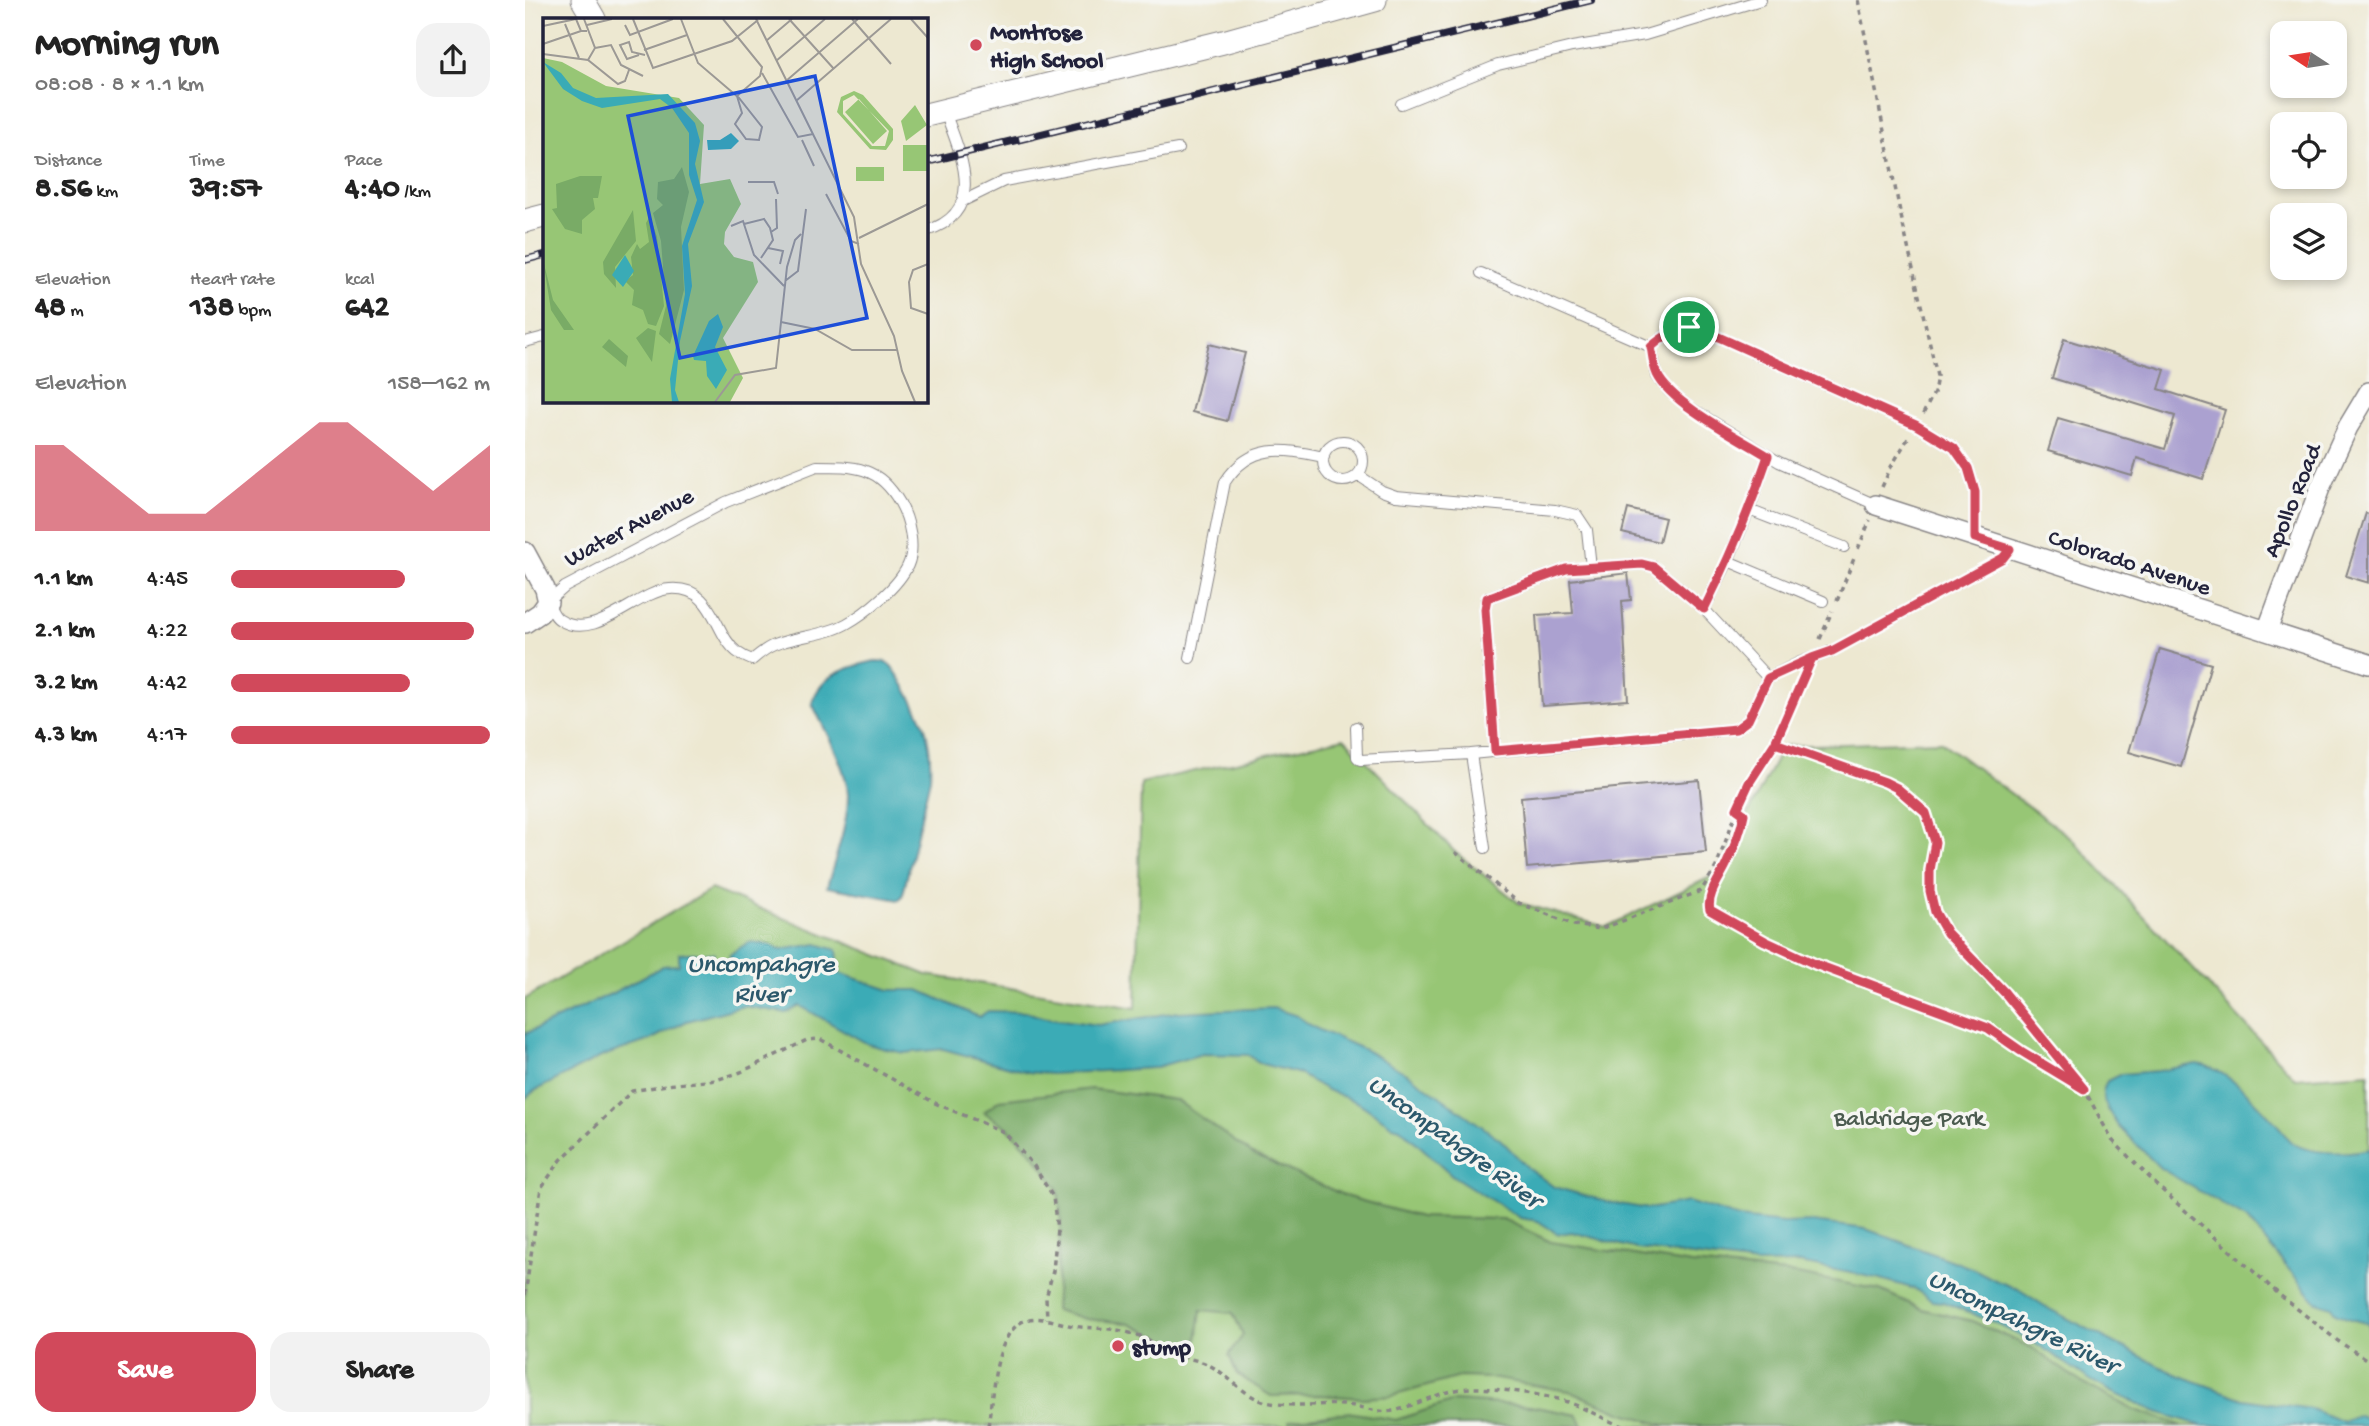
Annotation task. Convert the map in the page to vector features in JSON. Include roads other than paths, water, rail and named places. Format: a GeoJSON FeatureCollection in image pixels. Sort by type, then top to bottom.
{"type":"FeatureCollection","features":[{"type":"Feature","properties":{"kind":"street"},"geometry":{"type":"LineString","coordinates":[[583,0],[593,18]]}},
{"type":"Feature","properties":{"kind":"street"},"geometry":{"type":"LineString","coordinates":[[935,113],[1223,42],[1375,0]]}},
{"type":"Feature","properties":{"kind":"street"},"geometry":{"type":"LineString","coordinates":[[525,221],[543,216]]}},
{"type":"Feature","properties":{"kind":"street","name":"Apollo Road"},"geometry":{"type":"LineString","coordinates":[[2267,631],[2320,488],[2348,427],[2369,392]]}},
{"type":"Feature","properties":{"kind":"street","name":"Colorado Avenue"},"geometry":{"type":"LineString","coordinates":[[1876,505],[2369,664]]}},
{"type":"Feature","properties":{"kind":"street"},"geometry":{"type":"LineString","coordinates":[[525,552],[545,589],[548,602]]}},
{"type":"Feature","properties":{"kind":"street","name":"Water Avenue"},"geometry":{"type":"LineString","coordinates":[[525,622],[540,613],[548,602]]}},
{"type":"Feature","properties":{"kind":"lane"},"geometry":{"type":"LineString","coordinates":[[1401,104],[1498,65],[1572,47],[1645,35],[1761,0]]}},
{"type":"Feature","properties":{"kind":"lane"},"geometry":{"type":"LineString","coordinates":[[935,113],[965,171],[963,201]]}},
{"type":"Feature","properties":{"kind":"lane"},"geometry":{"type":"LineString","coordinates":[[927,231],[945,225],[963,201],[1004,181],[1178,149]]}},
{"type":"Feature","properties":{"kind":"lane"},"geometry":{"type":"LineString","coordinates":[[1481,273],[1651,347]]}},
{"type":"Feature","properties":{"kind":"lane"},"geometry":{"type":"LineString","coordinates":[[1651,347],[1673,331],[1689,327],[1705,331],[1916,425],[1954,448],[1968,468],[1975,492],[1975,538]]}},
{"type":"Feature","properties":{"kind":"lane"},"geometry":{"type":"LineString","coordinates":[[525,342],[543,337]]}},
{"type":"Feature","properties":{"kind":"lane"},"geometry":{"type":"LineString","coordinates":[[1651,347],[1657,376],[1669,391],[1689,407],[1768,456],[1876,505]]}},
{"type":"Feature","properties":{"kind":"lane"},"geometry":{"type":"LineString","coordinates":[[1336,442],[1350,442],[1361,450],[1363,464],[1358,475],[1346,481],[1334,479],[1325,470],[1324,457],[1326,450],[1336,442]]}},
{"type":"Feature","properties":{"kind":"lane"},"geometry":{"type":"LineString","coordinates":[[1190,658],[1225,482],[1234,468],[1261,453],[1282,449],[1324,457]]}},
{"type":"Feature","properties":{"kind":"lane"},"geometry":{"type":"LineString","coordinates":[[1704,609],[1728,561],[1768,456]]}},
{"type":"Feature","properties":{"kind":"lane","name":"Water Avenue"},"geometry":{"type":"LineString","coordinates":[[817,466],[865,468],[881,480],[897,498],[905,513],[911,554],[908,566],[874,605],[846,624],[772,645],[752,660],[736,651],[697,595],[682,589],[667,589],[600,622],[589,624],[571,624],[558,619],[548,602],[565,587],[726,502],[817,466]]}},
{"type":"Feature","properties":{"kind":"lane"},"geometry":{"type":"LineString","coordinates":[[1358,475],[1382,491],[1396,496],[1555,510],[1577,515],[1587,530],[1591,568]]}},
{"type":"Feature","properties":{"kind":"lane"},"geometry":{"type":"LineString","coordinates":[[1749,510],[1844,547]]}},
{"type":"Feature","properties":{"kind":"lane"},"geometry":{"type":"LineString","coordinates":[[1356,727],[1357,757],[1360,760],[1471,754],[1736,729],[1748,720],[1768,678],[1832,651],[2003,558],[2010,549]]}},
{"type":"Feature","properties":{"kind":"lane"},"geometry":{"type":"LineString","coordinates":[[1728,561],[1823,601]]}},
{"type":"Feature","properties":{"kind":"lane"},"geometry":{"type":"LineString","coordinates":[[1495,751],[1485,609],[1487,598],[1566,569],[1642,564],[1654,567],[1704,609],[1768,678]]}},
{"type":"Feature","properties":{"kind":"lane"},"geometry":{"type":"LineString","coordinates":[[1471,754],[1485,848]]}},
{"type":"Feature","properties":{"kind":"water"},"geometry":{"type":"Polygon","coordinates":[[[875,661],[890,665],[904,685],[923,722],[930,753],[930,778],[903,894],[899,900],[827,887],[843,830],[848,795],[844,772],[812,703],[822,685],[837,673],[875,661]]]}},
{"type":"Feature","properties":{"kind":"water","name":"Uncompahgre River"},"geometry":{"type":"Polygon","coordinates":[[[749,942],[771,945],[780,950],[817,944],[837,950],[839,973],[890,990],[919,990],[979,1017],[988,1011],[1027,1012],[1041,1017],[1098,1025],[1178,1012],[1273,1008],[1297,1016],[1315,1028],[1367,1051],[1411,1076],[1501,1140],[1528,1168],[1554,1187],[1608,1202],[1648,1209],[1688,1202],[1740,1218],[1783,1223],[1813,1222],[1866,1229],[1974,1269],[2018,1289],[2051,1310],[2173,1373],[2243,1399],[2311,1409],[2343,1422],[2359,1415],[2369,1420],[2369,1426],[2203,1426],[2157,1412],[2114,1393],[2040,1346],[1993,1322],[1943,1302],[1932,1301],[1915,1289],[1881,1279],[1800,1263],[1757,1264],[1637,1249],[1572,1232],[1558,1234],[1538,1221],[1520,1218],[1453,1176],[1400,1128],[1359,1103],[1327,1090],[1297,1073],[1262,1064],[1248,1055],[1202,1054],[1153,1068],[1051,1074],[1028,1072],[943,1049],[904,1053],[868,1044],[800,1006],[786,1013],[744,1006],[687,1021],[650,1040],[603,1056],[534,1091],[525,1099],[525,1034],[663,966],[679,965],[679,953],[714,953],[712,960],[732,959],[729,955],[749,942]]]}},
{"type":"Feature","properties":{"kind":"water"},"geometry":{"type":"Polygon","coordinates":[[[2197,1064],[2220,1072],[2242,1089],[2297,1146],[2328,1152],[2369,1149],[2369,1324],[2347,1318],[2335,1313],[2332,1307],[2316,1302],[2247,1219],[2160,1168],[2118,1126],[2108,1110],[2103,1098],[2107,1081],[2121,1074],[2197,1064]]]}},
{"type":"Feature","properties":{"kind":"railway"},"geometry":{"type":"LineString","coordinates":[[927,162],[1591,0]]}},
{"type":"Feature","properties":{"kind":"railway"},"geometry":{"type":"LineString","coordinates":[[525,260],[543,255]]}},
{"type":"Feature","properties":{"kind":"place","name":"Montrose High School"},"geometry":{"type":"Point","coordinates":[976,45]}},
{"type":"Feature","properties":{"kind":"place","name":"stump"},"geometry":{"type":"Point","coordinates":[1118,1346]}},
{"type":"Feature","properties":{"kind":"park label","name":"Baldridge Park"},"geometry":{"type":"Point","coordinates":[1909,1117]}}]}
